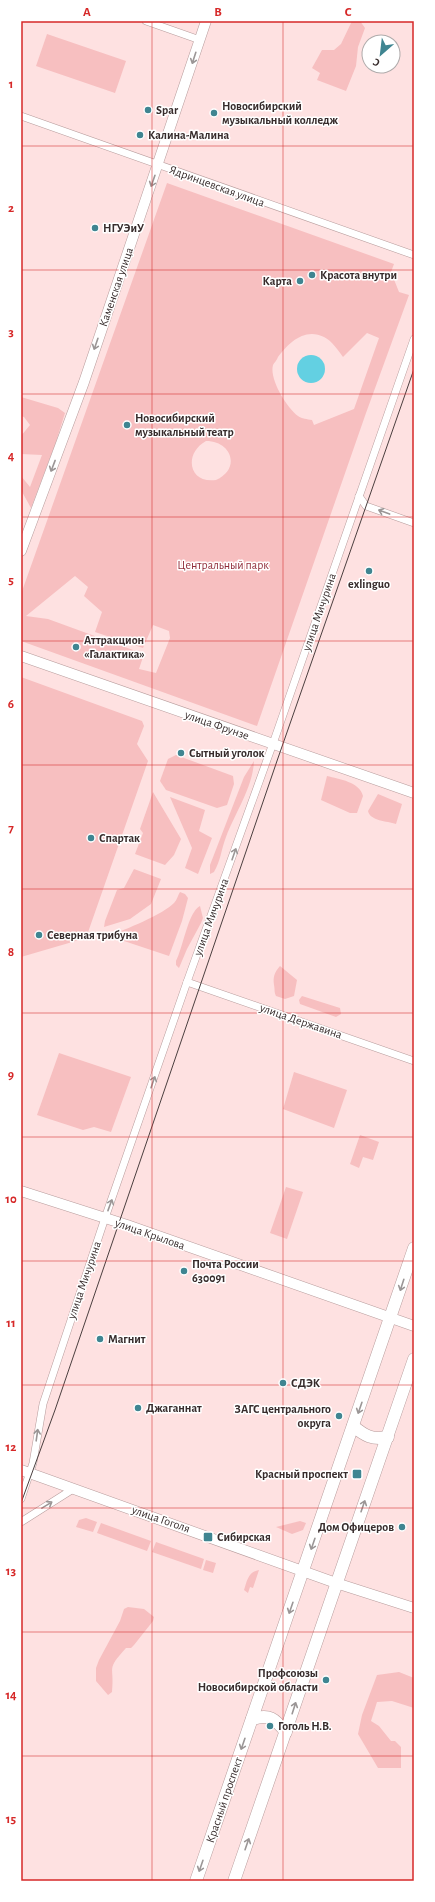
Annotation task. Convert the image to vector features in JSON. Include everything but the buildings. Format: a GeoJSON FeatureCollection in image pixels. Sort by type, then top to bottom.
{"type":"FeatureCollection","features":[{"type":"Feature","properties":{"kind":"main road","name":"Красный проспект"},"geometry":{"type":"LineString","coordinates":[[196,1881],[414,1248]]}},
{"type":"Feature","properties":{"kind":"main road"},"geometry":{"type":"LineString","coordinates":[[234,1881],[414,1359]]}},
{"type":"Feature","properties":{"kind":"main road"},"geometry":{"type":"LineString","coordinates":[[353,1426],[364,1435],[375,1439],[388,1437]]}},
{"type":"Feature","properties":{"kind":"main road"},"geometry":{"type":"LineString","coordinates":[[252,1719],[265,1716],[277,1720],[286,1732]]}},
{"type":"Feature","properties":{"kind":"street"},"geometry":{"type":"LineString","coordinates":[[146,21],[200,40]]}},
{"type":"Feature","properties":{"kind":"street","name":"Каменская улица"},"geometry":{"type":"LineString","coordinates":[[21,551],[84,382],[159,165],[206,21]]}},
{"type":"Feature","properties":{"kind":"street","name":"Ядринцевская улица"},"geometry":{"type":"LineString","coordinates":[[21,116],[414,255]]}},
{"type":"Feature","properties":{"kind":"street","name":"улица Мичурина"},"geometry":{"type":"LineString","coordinates":[[21,1499],[26,1472],[43,1404],[105,1218],[187,982],[273,744],[414,339]]}},
{"type":"Feature","properties":{"kind":"street"},"geometry":{"type":"LineString","coordinates":[[359,496],[366,506],[414,523]]}},
{"type":"Feature","properties":{"kind":"street","name":"улица Фрунзе"},"geometry":{"type":"LineString","coordinates":[[21,656],[414,793]]}},
{"type":"Feature","properties":{"kind":"street","name":"улица Державина"},"geometry":{"type":"LineString","coordinates":[[187,982],[414,1061]]}},
{"type":"Feature","properties":{"kind":"street","name":"улица Крылова"},"geometry":{"type":"LineString","coordinates":[[21,1192],[105,1218],[414,1326]]}},
{"type":"Feature","properties":{"kind":"street","name":"улица Гоголя"},"geometry":{"type":"LineString","coordinates":[[26,1472],[336,1583],[414,1608]]}},
{"type":"Feature","properties":{"kind":"street"},"geometry":{"type":"LineString","coordinates":[[21,1522],[73,1489]]}},
{"type":"Feature","properties":{"kind":"green space"},"geometry":{"type":"Polygon","coordinates":[[[352,21],[360,21],[365,28],[363,34],[361,34],[356,66],[346,91],[317,80],[320,73],[312,68],[322,50],[334,50],[341,44],[352,21]]]}},
{"type":"Feature","properties":{"kind":"green space"},"geometry":{"type":"Polygon","coordinates":[[[47,34],[126,61],[115,93],[36,66],[47,34]]]}},
{"type":"Feature","properties":{"kind":"green space","name":"Центральный парк"},"geometry":{"type":"Polygon","coordinates":[[[167,183],[394,264],[391,272],[399,292],[409,295],[366,413],[257,726],[21,641],[21,594],[167,183]],[[367,333],[343,357],[330,341],[317,334],[304,335],[298,338],[282,352],[273,365],[272,371],[276,385],[284,400],[298,416],[312,420],[314,425],[354,409],[379,338],[367,333]],[[206,441],[194,453],[192,460],[192,467],[195,473],[207,480],[216,480],[224,475],[229,469],[231,463],[227,450],[215,442],[206,441]],[[75,576],[26,616],[48,619],[144,654],[139,669],[156,673],[170,638],[169,631],[153,625],[143,648],[95,632],[102,612],[84,596],[88,587],[75,576]]]}},
{"type":"Feature","properties":{"kind":"green space"},"geometry":{"type":"Polygon","coordinates":[[[21,397],[58,408],[65,413],[55,445],[31,508],[21,490],[21,476],[30,487],[42,455],[21,454],[21,436],[30,425],[24,417],[21,416],[21,397]]]}},
{"type":"Feature","properties":{"kind":"green space","name":"Спартак"},"geometry":{"type":"Polygon","coordinates":[[[21,677],[142,721],[144,726],[137,744],[148,761],[86,938],[21,957],[21,677]]]}},
{"type":"Feature","properties":{"kind":"green space"},"geometry":{"type":"Polygon","coordinates":[[[176,755],[233,776],[234,784],[227,805],[217,808],[166,790],[160,781],[168,759],[176,755]]]}},
{"type":"Feature","properties":{"kind":"green space"},"geometry":{"type":"Polygon","coordinates":[[[254,761],[253,771],[247,790],[226,837],[220,859],[214,872],[210,874],[210,865],[244,777],[254,761]]]}},
{"type":"Feature","properties":{"kind":"green space"},"geometry":{"type":"Polygon","coordinates":[[[327,776],[343,780],[358,787],[363,796],[357,813],[350,813],[321,800],[327,776]]]}},
{"type":"Feature","properties":{"kind":"green space"},"geometry":{"type":"Polygon","coordinates":[[[153,792],[181,839],[174,855],[165,865],[135,854],[143,833],[140,829],[153,792]]]}},
{"type":"Feature","properties":{"kind":"green space"},"geometry":{"type":"Polygon","coordinates":[[[378,794],[402,804],[396,824],[375,819],[369,814],[368,811],[378,794]]]}},
{"type":"Feature","properties":{"kind":"green space"},"geometry":{"type":"Polygon","coordinates":[[[170,797],[205,810],[199,831],[212,838],[198,874],[185,868],[192,848],[170,797]]]}},
{"type":"Feature","properties":{"kind":"green space"},"geometry":{"type":"Polygon","coordinates":[[[134,869],[161,879],[151,904],[130,919],[104,927],[117,890],[124,888],[134,869]]]}},
{"type":"Feature","properties":{"kind":"green space"},"geometry":{"type":"Polygon","coordinates":[[[180,892],[185,894],[188,898],[182,921],[169,956],[109,936],[162,912],[174,903],[180,892]]]}},
{"type":"Feature","properties":{"kind":"green space"},"geometry":{"type":"Polygon","coordinates":[[[200,906],[203,918],[179,968],[176,965],[176,961],[186,931],[192,915],[200,906]]]}},
{"type":"Feature","properties":{"kind":"green space"},"geometry":{"type":"Polygon","coordinates":[[[280,966],[297,980],[294,996],[285,999],[276,996],[275,992],[274,977],[280,966]]]}},
{"type":"Feature","properties":{"kind":"green space"},"geometry":{"type":"Polygon","coordinates":[[[302,996],[340,1008],[341,1014],[336,1017],[300,1004],[299,1000],[302,996]]]}},
{"type":"Feature","properties":{"kind":"green space"},"geometry":{"type":"Polygon","coordinates":[[[59,1053],[131,1077],[111,1132],[94,1127],[83,1130],[37,1115],[59,1053]]]}},
{"type":"Feature","properties":{"kind":"green space"},"geometry":{"type":"Polygon","coordinates":[[[294,1072],[347,1090],[334,1128],[283,1109],[294,1072]]]}},
{"type":"Feature","properties":{"kind":"green space"},"geometry":{"type":"Polygon","coordinates":[[[360,1135],[379,1142],[373,1160],[363,1157],[359,1168],[350,1164],[360,1135]]]}},
{"type":"Feature","properties":{"kind":"green space"},"geometry":{"type":"Polygon","coordinates":[[[286,1187],[303,1192],[287,1239],[270,1233],[286,1187]]]}},
{"type":"Feature","properties":{"kind":"green space"},"geometry":{"type":"Polygon","coordinates":[[[86,1518],[97,1522],[93,1532],[76,1527],[79,1520],[86,1518]]]}},
{"type":"Feature","properties":{"kind":"green space"},"geometry":{"type":"Polygon","coordinates":[[[300,1521],[306,1523],[303,1530],[292,1534],[276,1527],[300,1521]]]}},
{"type":"Feature","properties":{"kind":"green space"},"geometry":{"type":"Polygon","coordinates":[[[101,1523],[151,1541],[147,1551],[97,1533],[101,1523]]]}},
{"type":"Feature","properties":{"kind":"green space"},"geometry":{"type":"Polygon","coordinates":[[[156,1542],[204,1559],[201,1569],[152,1552],[156,1542]]]}},
{"type":"Feature","properties":{"kind":"green space"},"geometry":{"type":"Polygon","coordinates":[[[206,1560],[216,1563],[213,1573],[203,1570],[206,1560]]]}},
{"type":"Feature","properties":{"kind":"green space"},"geometry":{"type":"Polygon","coordinates":[[[259,1570],[253,1588],[250,1587],[248,1593],[244,1590],[248,1577],[255,1571],[259,1570]]]}},
{"type":"Feature","properties":{"kind":"green space"},"geometry":{"type":"Polygon","coordinates":[[[128,1607],[144,1609],[154,1617],[153,1621],[134,1645],[131,1648],[126,1648],[115,1661],[112,1668],[112,1692],[108,1695],[96,1681],[96,1668],[120,1621],[124,1609],[128,1607]]]}},
{"type":"Feature","properties":{"kind":"green space"},"geometry":{"type":"Polygon","coordinates":[[[399,1672],[414,1678],[414,1708],[392,1701],[377,1702],[371,1721],[379,1726],[391,1741],[395,1741],[401,1747],[401,1768],[378,1768],[358,1734],[362,1715],[377,1675],[399,1672]]]}},
{"type":"Feature","properties":{"kind":"water"},"geometry":{"type":"Polygon","coordinates":[[[311,355],[321,359],[325,369],[321,379],[311,383],[301,379],[297,369],[301,359],[311,355]]]}},
{"type":"Feature","properties":{"kind":"tram line"},"geometry":{"type":"LineString","coordinates":[[21,1503],[55,1410],[278,758],[414,369]]}},
{"type":"Feature","properties":{"kind":"place","name":"Spar"},"geometry":{"type":"Point","coordinates":[148,110]}},
{"type":"Feature","properties":{"kind":"place","name":"Новосибирский музыкальный колледж"},"geometry":{"type":"Point","coordinates":[214,113]}},
{"type":"Feature","properties":{"kind":"place","name":"Калина-Малина"},"geometry":{"type":"Point","coordinates":[140,135]}},
{"type":"Feature","properties":{"kind":"place","name":"НГУЭиУ"},"geometry":{"type":"Point","coordinates":[95,228]}},
{"type":"Feature","properties":{"kind":"place","name":"Красота внутри"},"geometry":{"type":"Point","coordinates":[312,275]}},
{"type":"Feature","properties":{"kind":"place","name":"Карта"},"geometry":{"type":"Point","coordinates":[300,281]}},
{"type":"Feature","properties":{"kind":"place","name":"Новосибирский музыкальный театр"},"geometry":{"type":"Point","coordinates":[127,425]}},
{"type":"Feature","properties":{"kind":"place","name":"exlinguo"},"geometry":{"type":"Point","coordinates":[369,571]}},
{"type":"Feature","properties":{"kind":"place","name":"Аттракцион «Галактика»"},"geometry":{"type":"Point","coordinates":[76,647]}},
{"type":"Feature","properties":{"kind":"place","name":"Сытный уголок"},"geometry":{"type":"Point","coordinates":[181,753]}},
{"type":"Feature","properties":{"kind":"place","name":"Спартак"},"geometry":{"type":"Point","coordinates":[91,838]}},
{"type":"Feature","properties":{"kind":"place","name":"Северная трибуна"},"geometry":{"type":"Point","coordinates":[39,935]}},
{"type":"Feature","properties":{"kind":"place","name":"Почта России 630091"},"geometry":{"type":"Point","coordinates":[184,1271]}},
{"type":"Feature","properties":{"kind":"place","name":"Магнит"},"geometry":{"type":"Point","coordinates":[100,1339]}},
{"type":"Feature","properties":{"kind":"place","name":"СДЭК"},"geometry":{"type":"Point","coordinates":[283,1383]}},
{"type":"Feature","properties":{"kind":"place","name":"Джаганнат"},"geometry":{"type":"Point","coordinates":[138,1408]}},
{"type":"Feature","properties":{"kind":"place","name":"ЗАГС центрального округа"},"geometry":{"type":"Point","coordinates":[339,1416]}},
{"type":"Feature","properties":{"kind":"place","name":"Красный проспект"},"geometry":{"type":"Point","coordinates":[357,1474]}},
{"type":"Feature","properties":{"kind":"place","name":"Дом Офицеров"},"geometry":{"type":"Point","coordinates":[402,1527]}},
{"type":"Feature","properties":{"kind":"place","name":"Сибирская"},"geometry":{"type":"Point","coordinates":[208,1537]}},
{"type":"Feature","properties":{"kind":"place","name":"Профсоюзы Новосибирской области"},"geometry":{"type":"Point","coordinates":[326,1680]}},
{"type":"Feature","properties":{"kind":"place","name":"Гоголь Н.В."},"geometry":{"type":"Point","coordinates":[270,1726]}}]}
